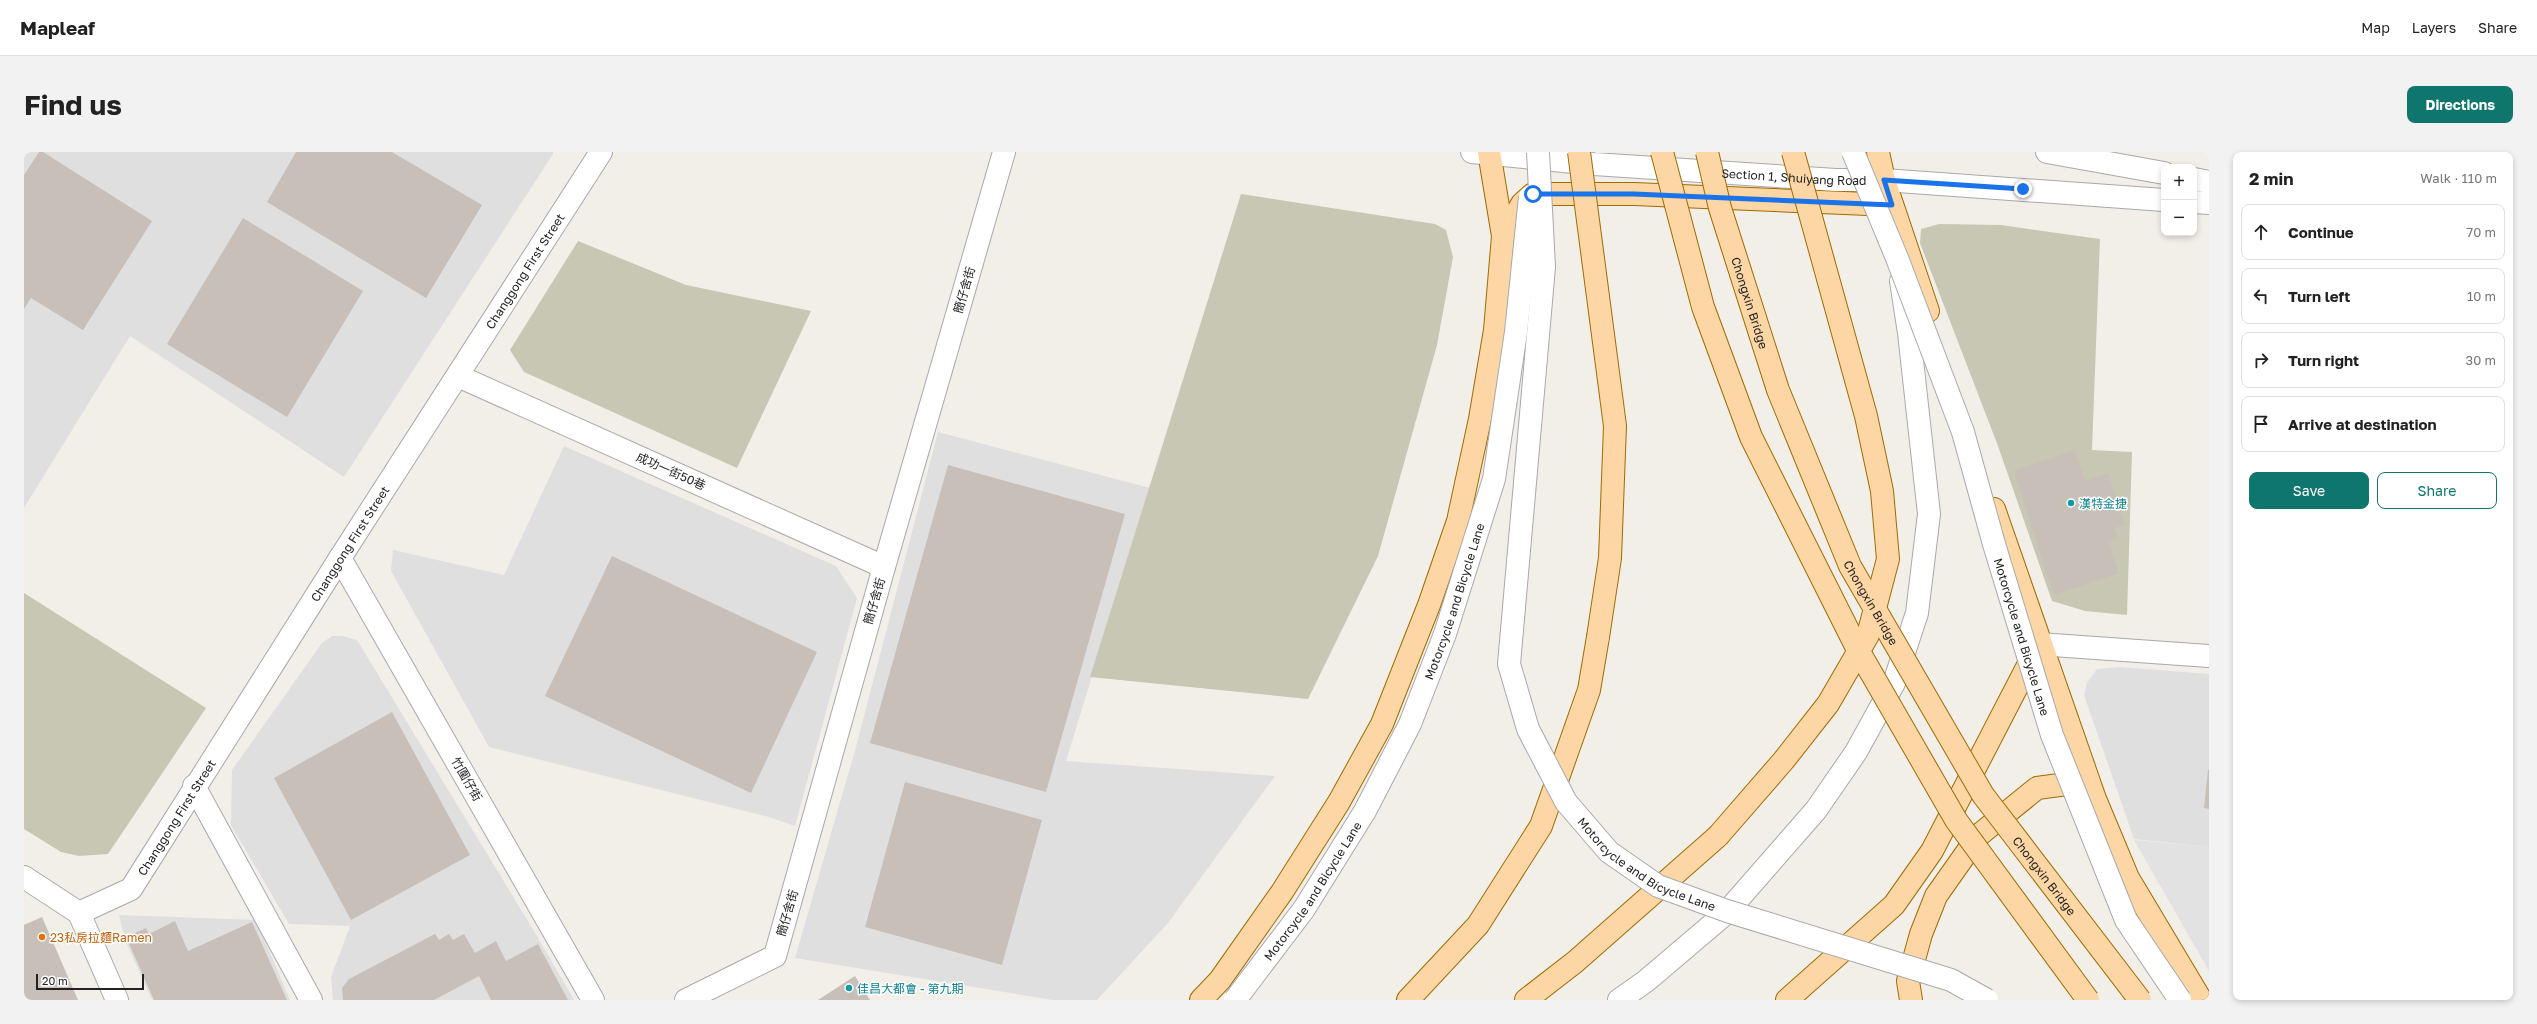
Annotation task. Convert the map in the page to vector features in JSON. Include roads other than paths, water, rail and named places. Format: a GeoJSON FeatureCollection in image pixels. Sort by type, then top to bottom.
{"type":"FeatureCollection","features":[{"type":"Feature","properties":{"kind":"main road"},"geometry":{"type":"LineString","coordinates":[[1408,1000],[1478,925],[1541,826],[1589,690],[1610,558],[1615,426],[1579,152]]}},
{"type":"Feature","properties":{"kind":"main road"},"geometry":{"type":"LineString","coordinates":[[1662,152],[1703,307],[1752,437],[1858,650],[1956,820],[2088,1000]]}},
{"type":"Feature","properties":{"kind":"main road","name":"Chongxin Bridge"},"geometry":{"type":"LineString","coordinates":[[1707,152],[1720,208],[1778,390],[1850,566],[1983,795],[2140,1000]]}},
{"type":"Feature","properties":{"kind":"main road"},"geometry":{"type":"LineString","coordinates":[[1526,1000],[1575,962],[1718,836],[1784,760],[1828,704],[1868,635],[1888,559],[1882,491],[1866,416],[1793,152]]}},
{"type":"Feature","properties":{"kind":"main road"},"geometry":{"type":"LineString","coordinates":[[1878,152],[1884,180],[1892,205],[2039,644],[2095,799],[2128,878],[2201,1000]]}},
{"type":"Feature","properties":{"kind":"main road"},"geometry":{"type":"LineString","coordinates":[[1201,1000],[1220,980],[1282,892],[1339,802],[1382,724],[1412,650],[1458,521],[1480,419],[1493,338],[1503,236],[1483,153]]}},
{"type":"Feature","properties":{"kind":"main road"},"geometry":{"type":"LineString","coordinates":[[1503,236],[1522,204],[1533,194],[1634,194],[1892,205]]}},
{"type":"Feature","properties":{"kind":"main road"},"geometry":{"type":"LineString","coordinates":[[1787,1000],[1894,905],[1932,851],[2039,644]]}},
{"type":"Feature","properties":{"kind":"main road"},"geometry":{"type":"LineString","coordinates":[[1911,1000],[1908,981],[1921,934],[1936,896],[1979,835],[2037,788],[2067,784],[2095,799]]}},
{"type":"Feature","properties":{"kind":"street","name":"Changgong First Street"},"geometry":{"type":"LineString","coordinates":[[79,913],[131,889],[194,786],[601,152]]}},
{"type":"Feature","properties":{"kind":"street","name":"簡仔舍街"},"geometry":{"type":"LineString","coordinates":[[686,1000],[775,956],[884,566],[1004,152]]}},
{"type":"Feature","properties":{"kind":"street","name":"Motorcycle and Bicycle Lane"},"geometry":{"type":"LineString","coordinates":[[1235,1000],[1304,909],[1365,811],[1410,724],[1445,634],[1494,479],[1516,332],[1534,152]]}},
{"type":"Feature","properties":{"kind":"street","name":"Motorcycle and Bicycle Lane"},"geometry":{"type":"LineString","coordinates":[[1538,152],[1544,267],[1509,664],[1528,729],[1566,802],[1609,852],[1658,886],[1727,911],[1951,980],[1987,1000]]}},
{"type":"Feature","properties":{"kind":"street","name":"Motorcycle and Bicycle Lane"},"geometry":{"type":"LineString","coordinates":[[1852,152],[1897,258],[1963,432],[1994,544],[2052,735],[2126,920],[2180,1000]]}},
{"type":"Feature","properties":{"kind":"street"},"geometry":{"type":"LineString","coordinates":[[2047,152],[2161,172]]}},
{"type":"Feature","properties":{"kind":"street","name":"Section 1, Shuiyang Road"},"geometry":{"type":"LineString","coordinates":[[1483,153],[1828,180],[1884,180],[2161,200]]}},
{"type":"Feature","properties":{"kind":"street"},"geometry":{"type":"LineString","coordinates":[[2197,180],[2209,182]]}},
{"type":"Feature","properties":{"kind":"street"},"geometry":{"type":"LineString","coordinates":[[2197,202],[2209,203]]}},
{"type":"Feature","properties":{"kind":"street","name":"Motorcycle and Bicycle Lane"},"geometry":{"type":"LineString","coordinates":[[1619,1000],[1646,981],[1726,913],[1816,810],[1856,752],[1894,683],[1917,613],[1929,514],[1909,333],[1897,258]]}},
{"type":"Feature","properties":{"kind":"street","name":"成功一街50巷"},"geometry":{"type":"LineString","coordinates":[[458,376],[884,566]]}},
{"type":"Feature","properties":{"kind":"street","name":"竹圍仔街"},"geometry":{"type":"LineString","coordinates":[[340,558],[593,1000]]}},
{"type":"Feature","properties":{"kind":"street"},"geometry":{"type":"LineString","coordinates":[[2039,644],[2209,656]]}},
{"type":"Feature","properties":{"kind":"street"},"geometry":{"type":"LineString","coordinates":[[194,786],[309,999]]}},
{"type":"Feature","properties":{"kind":"street"},"geometry":{"type":"LineString","coordinates":[[24,877],[79,913],[117,1000]]}},
{"type":"Feature","properties":{"kind":"place","name":"漢特金捷"},"geometry":{"type":"Point","coordinates":[2071,503]}},
{"type":"Feature","properties":{"kind":"place","name":"23私房拉麵Ramen"},"geometry":{"type":"Point","coordinates":[42,937]}},
{"type":"Feature","properties":{"kind":"place","name":"佳昌大都會 - 第九期"},"geometry":{"type":"Point","coordinates":[849,988]}}]}
